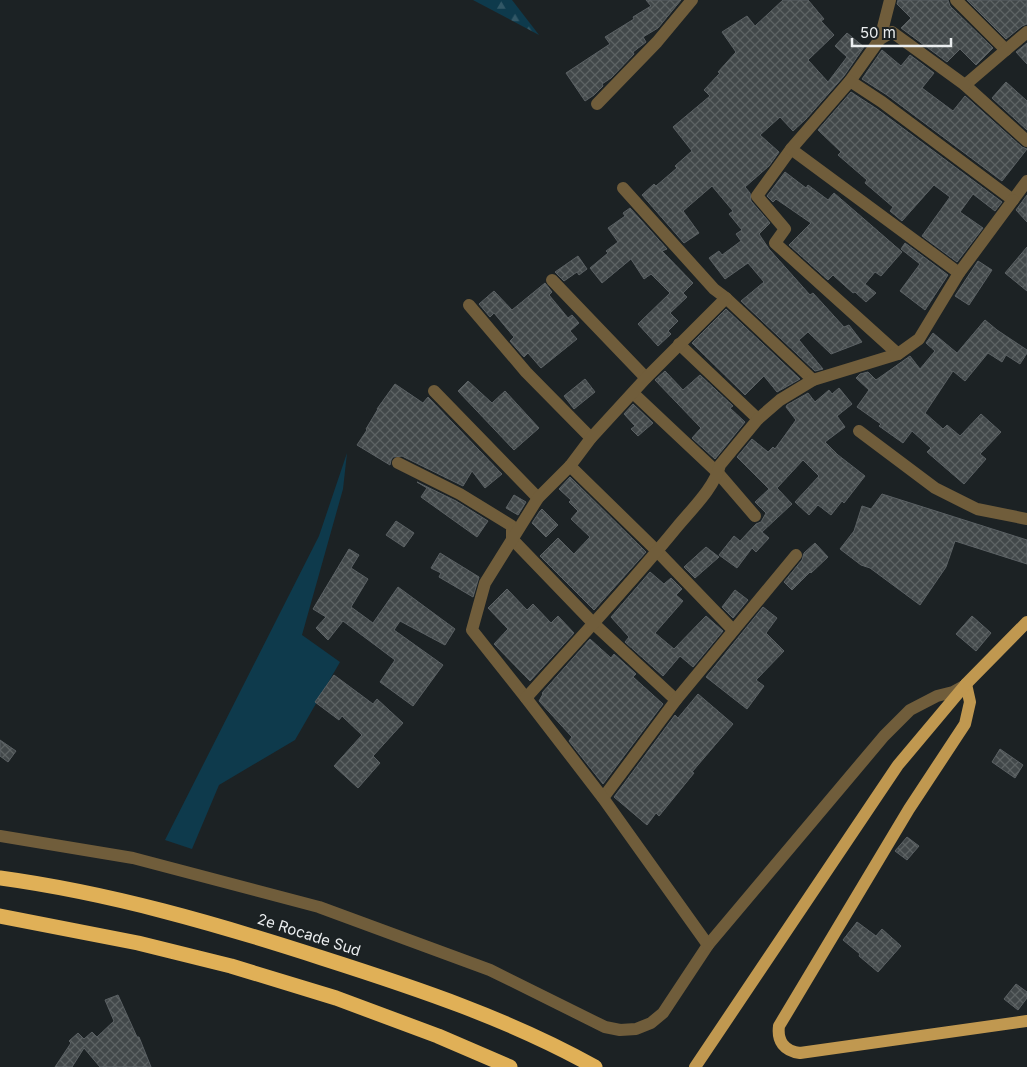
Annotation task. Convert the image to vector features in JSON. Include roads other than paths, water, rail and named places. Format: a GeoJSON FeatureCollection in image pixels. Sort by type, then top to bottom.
{"type":"FeatureCollection","features":[{"type":"Feature","properties":{"kind":"highway","name":"2e Rocade Sud"},"geometry":{"type":"LineString","coordinates":[[0,878],[96,895],[237,930],[458,1003],[523,1031],[595,1067]]}},
{"type":"Feature","properties":{"kind":"highway"},"geometry":{"type":"LineString","coordinates":[[0,916],[138,943],[231,966],[336,998],[438,1036],[510,1067]]}},
{"type":"Feature","properties":{"kind":"main road"},"geometry":{"type":"LineString","coordinates":[[695,1067],[898,765],[966,684],[1027,622]]}},
{"type":"Feature","properties":{"kind":"main road"},"geometry":{"type":"LineString","coordinates":[[966,684],[970,702],[965,724],[909,809],[779,1026],[779,1039],[787,1049],[800,1053],[1027,1021]]}},
{"type":"Feature","properties":{"kind":"street"},"geometry":{"type":"LineString","coordinates":[[597,104],[657,42],[692,0]]}},
{"type":"Feature","properties":{"kind":"street"},"geometry":{"type":"LineString","coordinates":[[890,0],[880,39],[850,81],[791,149],[757,196],[785,229],[775,243],[898,354]]}},
{"type":"Feature","properties":{"kind":"street"},"geometry":{"type":"LineString","coordinates":[[956,0],[1006,50]]}},
{"type":"Feature","properties":{"kind":"street"},"geometry":{"type":"LineString","coordinates":[[880,39],[892,32],[965,85],[1027,141]]}},
{"type":"Feature","properties":{"kind":"street"},"geometry":{"type":"LineString","coordinates":[[965,85],[1027,32]]}},
{"type":"Feature","properties":{"kind":"street"},"geometry":{"type":"LineString","coordinates":[[850,81],[882,102],[1013,200]]}},
{"type":"Feature","properties":{"kind":"street"},"geometry":{"type":"LineString","coordinates":[[791,149],[959,273]]}},
{"type":"Feature","properties":{"kind":"street"},"geometry":{"type":"LineString","coordinates":[[526,698],[658,551],[703,496],[718,474],[720,465],[758,420],[780,400],[813,380],[898,354],[920,339],[959,273],[1027,181]]}},
{"type":"Feature","properties":{"kind":"street"},"geometry":{"type":"LineString","coordinates":[[623,188],[714,289],[813,380]]}},
{"type":"Feature","properties":{"kind":"street"},"geometry":{"type":"LineString","coordinates":[[552,280],[646,378]]}},
{"type":"Feature","properties":{"kind":"street"},"geometry":{"type":"LineString","coordinates":[[708,945],[603,798],[472,630],[485,583],[538,498],[570,466],[591,438],[646,378],[726,298]]}},
{"type":"Feature","properties":{"kind":"street"},"geometry":{"type":"LineString","coordinates":[[469,305],[526,372],[591,438]]}},
{"type":"Feature","properties":{"kind":"street"},"geometry":{"type":"LineString","coordinates":[[679,344],[758,420]]}},
{"type":"Feature","properties":{"kind":"street"},"geometry":{"type":"LineString","coordinates":[[434,391],[538,498]]}},
{"type":"Feature","properties":{"kind":"street"},"geometry":{"type":"LineString","coordinates":[[633,393],[718,474],[755,516]]}},
{"type":"Feature","properties":{"kind":"street"},"geometry":{"type":"LineString","coordinates":[[859,431],[935,488],[977,509],[1027,519]]}},
{"type":"Feature","properties":{"kind":"street"},"geometry":{"type":"LineString","coordinates":[[398,463],[460,494],[512,526],[512,539],[593,623],[676,700]]}},
{"type":"Feature","properties":{"kind":"street"},"geometry":{"type":"LineString","coordinates":[[570,466],[658,551],[733,630]]}},
{"type":"Feature","properties":{"kind":"street"},"geometry":{"type":"LineString","coordinates":[[603,798],[676,700],[796,555]]}},
{"type":"Feature","properties":{"kind":"street"},"geometry":{"type":"LineString","coordinates":[[0,836],[133,858],[319,907],[490,970],[605,1027],[620,1030],[636,1028],[651,1023],[663,1013],[708,945],[884,736],[910,710],[937,696],[953,692],[966,684]]}}]}
